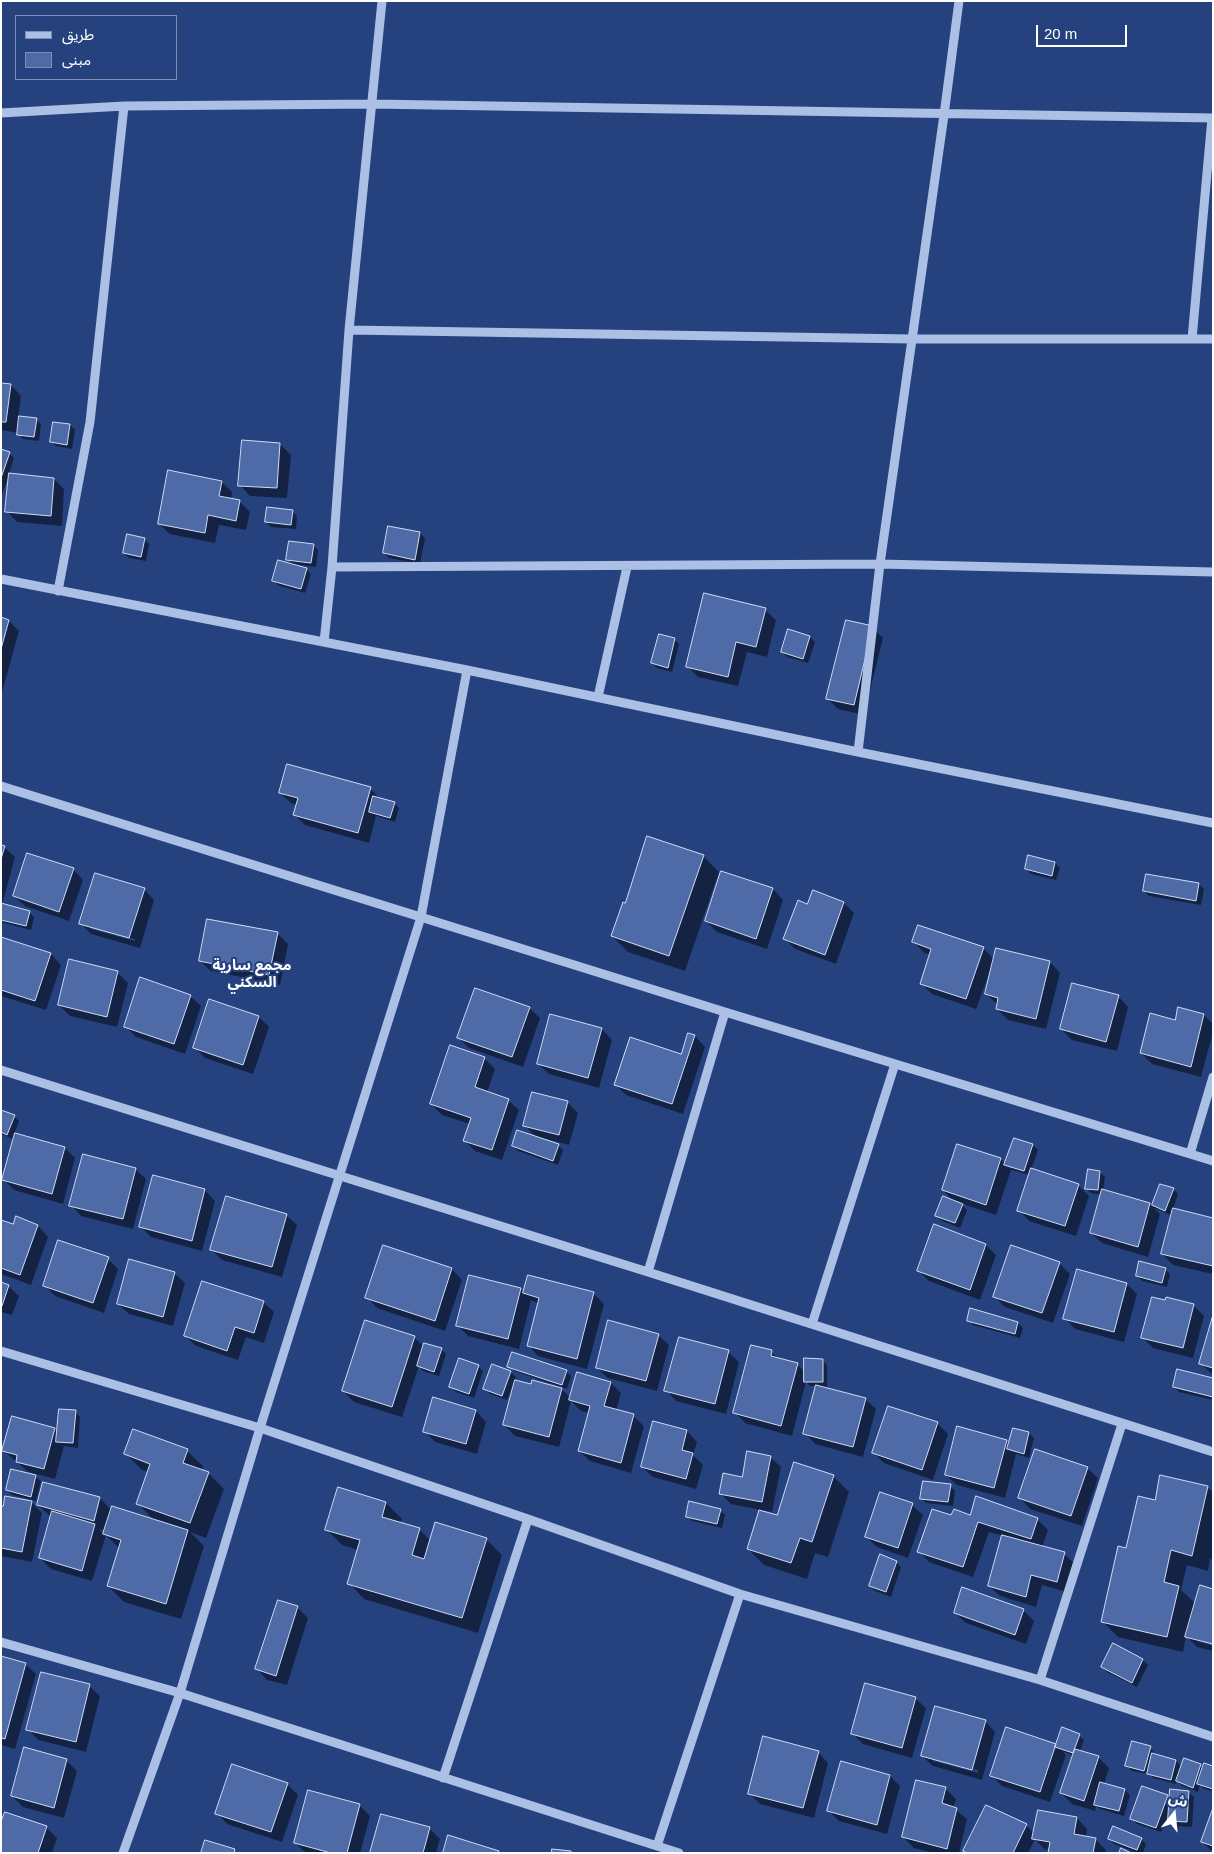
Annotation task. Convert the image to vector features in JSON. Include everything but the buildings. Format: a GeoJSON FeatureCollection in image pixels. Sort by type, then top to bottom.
{"type":"FeatureCollection","features":[{"type":"Feature","properties":{"kind":"street"},"geometry":{"type":"LineString","coordinates":[[324,642],[332,567],[349,330],[382,1]]}},
{"type":"Feature","properties":{"kind":"street"},"geometry":{"type":"LineString","coordinates":[[858,752],[880,564],[944,115],[958,1]]}},
{"type":"Feature","properties":{"kind":"street"},"geometry":{"type":"LineString","coordinates":[[1,113],[124,106],[373,104],[1212,118],[1192,339]]}},
{"type":"Feature","properties":{"kind":"street"},"geometry":{"type":"LineString","coordinates":[[58,591],[90,422],[124,106]]}},
{"type":"Feature","properties":{"kind":"street"},"geometry":{"type":"LineString","coordinates":[[349,330],[911,339],[1213,339]]}},
{"type":"Feature","properties":{"kind":"street"},"geometry":{"type":"LineString","coordinates":[[332,567],[627,567],[880,564],[1213,572]]}},
{"type":"Feature","properties":{"kind":"street"},"geometry":{"type":"LineString","coordinates":[[598,698],[627,567]]}},
{"type":"Feature","properties":{"kind":"street"},"geometry":{"type":"LineString","coordinates":[[1,579],[467,670],[858,752],[1213,823]]}},
{"type":"Feature","properties":{"kind":"street"},"geometry":{"type":"LineString","coordinates":[[123,1853],[180,1693],[260,1428],[421,917],[467,670]]}},
{"type":"Feature","properties":{"kind":"street"},"geometry":{"type":"LineString","coordinates":[[1,786],[725,1012],[1213,1161]]}},
{"type":"Feature","properties":{"kind":"street"},"geometry":{"type":"LineString","coordinates":[[648,1272],[725,1012]]}},
{"type":"Feature","properties":{"kind":"street"},"geometry":{"type":"LineString","coordinates":[[812,1324],[896,1064]]}},
{"type":"Feature","properties":{"kind":"street"},"geometry":{"type":"LineString","coordinates":[[1,1070],[648,1272],[1213,1452]]}},
{"type":"Feature","properties":{"kind":"street"},"geometry":{"type":"LineString","coordinates":[[1190,1154],[1213,1077]]}},
{"type":"Feature","properties":{"kind":"street"},"geometry":{"type":"LineString","coordinates":[[1,1351],[260,1428],[528,1519],[740,1594],[1040,1680],[1213,1737]]}},
{"type":"Feature","properties":{"kind":"street"},"geometry":{"type":"LineString","coordinates":[[1040,1680],[1122,1424]]}},
{"type":"Feature","properties":{"kind":"street"},"geometry":{"type":"LineString","coordinates":[[443,1778],[528,1519]]}},
{"type":"Feature","properties":{"kind":"street"},"geometry":{"type":"LineString","coordinates":[[657,1846],[740,1594]]}},
{"type":"Feature","properties":{"kind":"street"},"geometry":{"type":"LineString","coordinates":[[1,1642],[180,1693],[680,1853]]}},
{"type":"Feature","properties":{"kind":"district","name":"مجمع سارية السكني"},"geometry":{"type":"Point","coordinates":[252,974]}}]}
